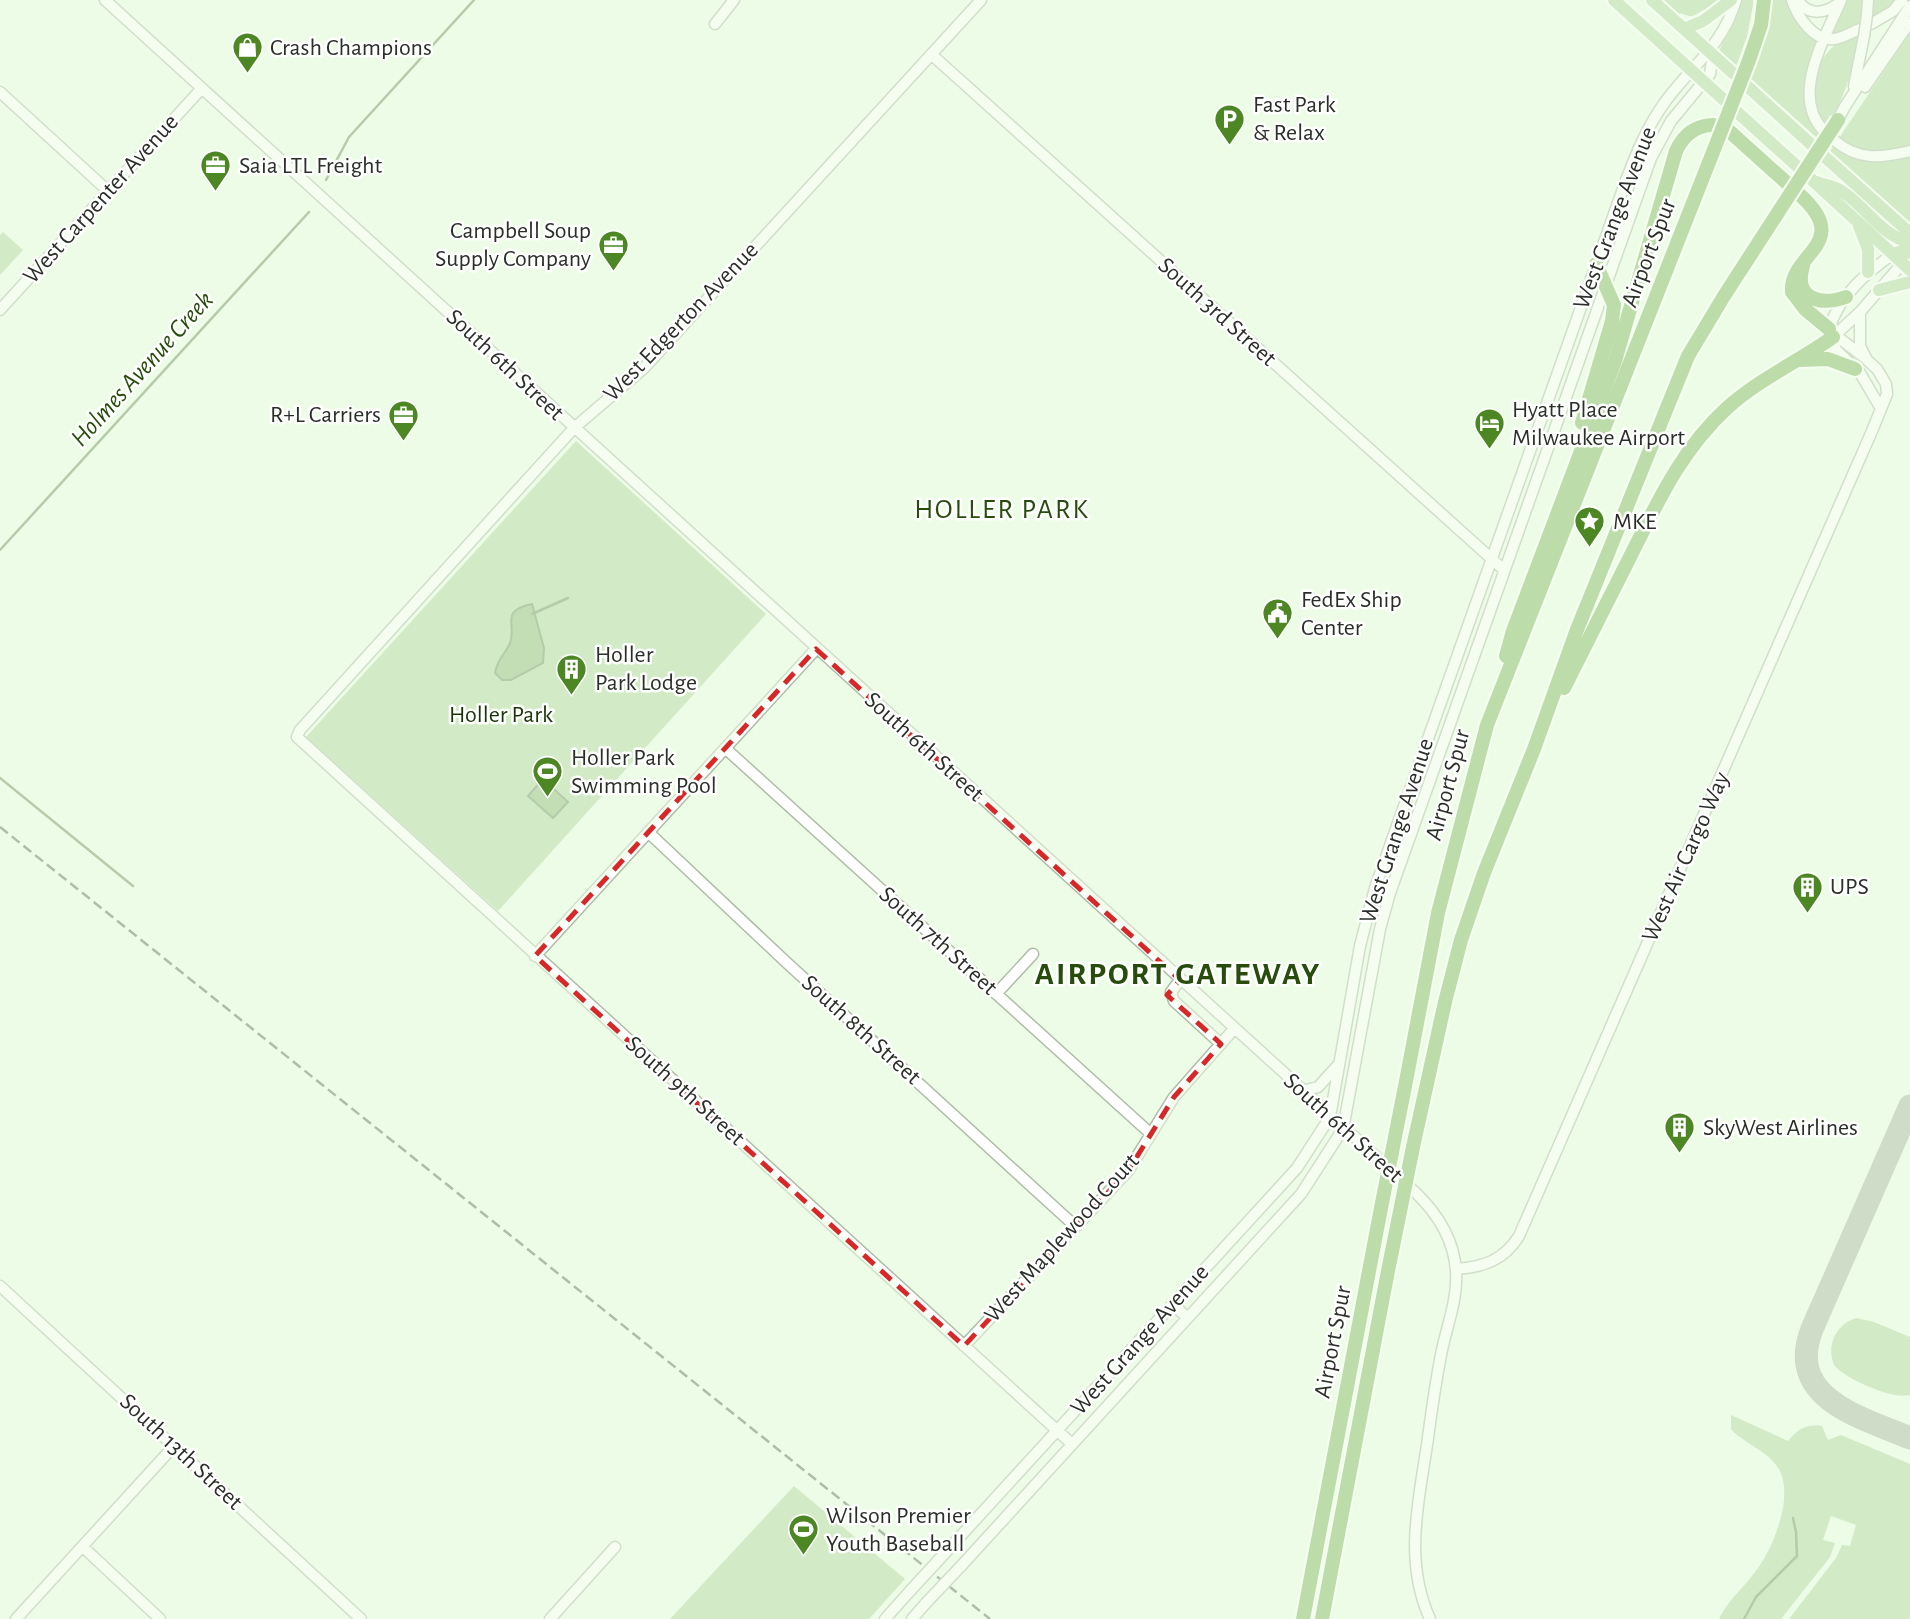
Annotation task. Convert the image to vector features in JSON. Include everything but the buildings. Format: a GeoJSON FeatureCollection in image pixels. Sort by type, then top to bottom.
{"type":"FeatureCollection","features":[{"type":"Feature","properties":{"kind":"highway","name":"Airport Spur"},"geometry":{"type":"LineString","coordinates":[[1303,1619],[1438,913],[1487,725],[1748,63],[1761,25],[1765,0]]}},
{"type":"Feature","properties":{"kind":"highway","name":"Airport Spur"},"geometry":{"type":"LineString","coordinates":[[1322,1619],[1413,1147],[1461,940],[1484,873],[1534,749],[1576,632],[1683,367],[1724,296],[1838,120]]}},
{"type":"Feature","properties":{"kind":"highway"},"geometry":{"type":"LineString","coordinates":[[1487,725],[1513,631],[1615,361],[1676,151],[1688,132],[1698,127],[1714,125]]}},
{"type":"Feature","properties":{"kind":"highway"},"geometry":{"type":"LineString","coordinates":[[1729,131],[1788,184]]}},
{"type":"Feature","properties":{"kind":"highway"},"geometry":{"type":"LineString","coordinates":[[1534,749],[1676,469],[1701,436],[1727,409],[1759,383],[1795,361],[1831,333],[1805,309],[1792,292],[1794,275],[1816,248],[1821,235],[1816,213],[1800,195]]}},
{"type":"Feature","properties":{"kind":"highway"},"geometry":{"type":"LineString","coordinates":[[1804,263],[1801,284],[1806,294],[1824,303],[1846,297]]}},
{"type":"Feature","properties":{"kind":"highway"},"geometry":{"type":"LineString","coordinates":[[1562,498],[1612,321],[1614,305],[1596,264]]}},
{"type":"Feature","properties":{"kind":"highway"},"geometry":{"type":"LineString","coordinates":[[1795,361],[1828,359],[1861,364]]}},
{"type":"Feature","properties":{"kind":"main road"},"geometry":{"type":"LineString","coordinates":[[1614,0],[1724,100]]}},
{"type":"Feature","properties":{"kind":"main road"},"geometry":{"type":"LineString","coordinates":[[1652,0],[1734,74]]}},
{"type":"Feature","properties":{"kind":"main road"},"geometry":{"type":"LineString","coordinates":[[1684,29],[1703,21],[1733,0]]}},
{"type":"Feature","properties":{"kind":"main road"},"geometry":{"type":"LineString","coordinates":[[1747,86],[1813,146]]}},
{"type":"Feature","properties":{"kind":"main road"},"geometry":{"type":"LineString","coordinates":[[1737,112],[1798,168]]}},
{"type":"Feature","properties":{"kind":"main road"},"geometry":{"type":"LineString","coordinates":[[1825,157],[1910,233]]}},
{"type":"Feature","properties":{"kind":"main road"},"geometry":{"type":"LineString","coordinates":[[1905,259],[1858,222],[1812,180],[1837,188],[1890,233],[1910,242]]}},
{"type":"Feature","properties":{"kind":"main road"},"geometry":{"type":"LineString","coordinates":[[1858,222],[1868,249],[1868,271]]}},
{"type":"Feature","properties":{"kind":"main road"},"geometry":{"type":"LineString","coordinates":[[1880,290],[1910,282]]}},
{"type":"Feature","properties":{"kind":"street","name":"South 6th Street"},"geometry":{"type":"LineString","coordinates":[[105,0],[1415,1192],[1436,1214],[1449,1240],[1456,1269],[1455,1301],[1439,1366],[1414,1531],[1419,1590],[1430,1619]]}},
{"type":"Feature","properties":{"kind":"street"},"geometry":{"type":"LineString","coordinates":[[715,24],[734,0]]}},
{"type":"Feature","properties":{"kind":"street","name":"West Edgerton Avenue"},"geometry":{"type":"LineString","coordinates":[[297,737],[300,730],[574,428],[643,368],[981,0]]}},
{"type":"Feature","properties":{"kind":"street"},"geometry":{"type":"LineString","coordinates":[[1704,82],[1712,67],[1709,51],[1724,30],[1733,0]]}},
{"type":"Feature","properties":{"kind":"street"},"geometry":{"type":"LineString","coordinates":[[1792,0],[1803,21],[1826,38],[1862,32]]}},
{"type":"Feature","properties":{"kind":"street"},"geometry":{"type":"LineString","coordinates":[[1798,0],[1805,9],[1817,12],[1827,10],[1841,1]]}},
{"type":"Feature","properties":{"kind":"street"},"geometry":{"type":"LineString","coordinates":[[1853,94],[1862,32],[1869,20],[1868,0]]}},
{"type":"Feature","properties":{"kind":"street"},"geometry":{"type":"LineString","coordinates":[[1869,20],[1893,11],[1902,0]]}},
{"type":"Feature","properties":{"kind":"street"},"geometry":{"type":"LineString","coordinates":[[1824,130],[1812,114],[1809,89],[1812,73],[1841,1]]}},
{"type":"Feature","properties":{"kind":"street"},"geometry":{"type":"LineString","coordinates":[[1838,120],[1910,6]]}},
{"type":"Feature","properties":{"kind":"street"},"geometry":{"type":"LineString","coordinates":[[1838,120],[1848,111],[1910,22]]}},
{"type":"Feature","properties":{"kind":"street","name":"West Grange Avenue"},"geometry":{"type":"LineString","coordinates":[[885,1619],[1286,1181],[1308,1154],[1330,1117],[1365,927],[1387,855],[1491,559],[1645,134],[1665,101],[1709,51]]}},
{"type":"Feature","properties":{"kind":"street","name":"South 3rd Street"},"geometry":{"type":"LineString","coordinates":[[931,54],[1504,570]]}},
{"type":"Feature","properties":{"kind":"street","name":"West Grange Avenue"},"geometry":{"type":"LineString","coordinates":[[912,1619],[1301,1194],[1343,1129],[1380,929],[1402,860],[1659,140],[1671,121],[1704,82]]}},
{"type":"Feature","properties":{"kind":"street","name":"West Carpenter Avenue"},"geometry":{"type":"LineString","coordinates":[[0,310],[202,88]]}},
{"type":"Feature","properties":{"kind":"street"},"geometry":{"type":"LineString","coordinates":[[0,92],[108,191]]}},
{"type":"Feature","properties":{"kind":"street"},"geometry":{"type":"LineString","coordinates":[[1835,141],[1847,150],[1868,158],[1910,151]]}},
{"type":"Feature","properties":{"kind":"street"},"geometry":{"type":"LineString","coordinates":[[1831,333],[1835,312],[1868,271],[1905,259]]}},
{"type":"Feature","properties":{"kind":"street"},"geometry":{"type":"LineString","coordinates":[[1831,333],[1860,312],[1905,259]]}},
{"type":"Feature","properties":{"kind":"street","name":"West Air Cargo Way"},"geometry":{"type":"LineString","coordinates":[[1860,312],[1858,336],[1861,364],[1880,407]]}},
{"type":"Feature","properties":{"kind":"street"},"geometry":{"type":"LineString","coordinates":[[1831,333],[1839,338],[1861,364]]}},
{"type":"Feature","properties":{"kind":"street","name":"West Air Cargo Way"},"geometry":{"type":"LineString","coordinates":[[1456,1269],[1485,1264],[1500,1258],[1519,1236],[1811,575],[1887,394],[1886,384],[1877,369],[1861,364]]}},
{"type":"Feature","properties":{"kind":"street"},"geometry":{"type":"LineString","coordinates":[[1469,622],[1484,628]]}},
{"type":"Feature","properties":{"kind":"street"},"geometry":{"type":"LineString","coordinates":[[535,956],[816,649]]}},
{"type":"Feature","properties":{"kind":"street","name":"South 9th Street"},"geometry":{"type":"LineString","coordinates":[[297,737],[1072,1444]]}},
{"type":"Feature","properties":{"kind":"street","name":"South 7th Street"},"geometry":{"type":"LineString","coordinates":[[725,748],[1151,1134]]}},
{"type":"Feature","properties":{"kind":"street","name":"South 8th Street"},"geometry":{"type":"LineString","coordinates":[[648,832],[786,962],[1076,1226]]}},
{"type":"Feature","properties":{"kind":"street"},"geometry":{"type":"LineString","coordinates":[[1387,855],[1402,860]]}},
{"type":"Feature","properties":{"kind":"street"},"geometry":{"type":"LineString","coordinates":[[996,994],[1033,954]]}},
{"type":"Feature","properties":{"kind":"street"},"geometry":{"type":"LineString","coordinates":[[1180,980],[1171,992],[1174,1001],[1221,1044]]}},
{"type":"Feature","properties":{"kind":"street","name":"West Maplewood Court"},"geometry":{"type":"LineString","coordinates":[[964,1346],[1128,1171],[1174,1097],[1234,1029]]}},
{"type":"Feature","properties":{"kind":"street"},"geometry":{"type":"LineString","coordinates":[[1303,1091],[1318,1087],[1341,1060]]}},
{"type":"Feature","properties":{"kind":"street"},"geometry":{"type":"LineString","coordinates":[[1286,1181],[1301,1194]]}},
{"type":"Feature","properties":{"kind":"street","name":"South 13th Street"},"geometry":{"type":"LineString","coordinates":[[0,1286],[361,1619]]}},
{"type":"Feature","properties":{"kind":"street"},"geometry":{"type":"LineString","coordinates":[[1172,1304],[1188,1318]]}},
{"type":"Feature","properties":{"kind":"street"},"geometry":{"type":"LineString","coordinates":[[16,1619],[174,1446]]}},
{"type":"Feature","properties":{"kind":"street"},"geometry":{"type":"LineString","coordinates":[[83,1546],[160,1619]]}},
{"type":"Feature","properties":{"kind":"street"},"geometry":{"type":"LineString","coordinates":[[550,1619],[615,1547]]}},
{"type":"Feature","properties":{"kind":"highlighted area"},"geometry":{"type":"Polygon","coordinates":[[[816,649],[1180,980],[1167,995],[1221,1044],[1174,1097],[1128,1171],[964,1346],[535,956],[816,649]]]}},
{"type":"Feature","properties":{"kind":"green space"},"geometry":{"type":"Polygon","coordinates":[[[1662,0],[1725,0],[1706,14],[1703,10],[1691,16],[1681,13],[1679,15],[1662,0]]]}},
{"type":"Feature","properties":{"kind":"green space"},"geometry":{"type":"Polygon","coordinates":[[[1741,0],[1753,0],[1753,5],[1747,37],[1736,66],[1719,51],[1741,0]]]}},
{"type":"Feature","properties":{"kind":"green space"},"geometry":{"type":"Polygon","coordinates":[[[1770,0],[1787,0],[1798,23],[1820,42],[1806,89],[1808,111],[1821,132],[1817,138],[1751,79],[1761,53],[1770,0]]]}},
{"type":"Feature","properties":{"kind":"green space"},"geometry":{"type":"Polygon","coordinates":[[[1846,0],[1863,0],[1862,19],[1872,15],[1873,0],[1898,0],[1868,21],[1834,34],[1832,32],[1846,0]]]}},
{"type":"Feature","properties":{"kind":"green space"},"geometry":{"type":"Polygon","coordinates":[[[1860,33],[1849,79],[1838,108],[1825,125],[1819,115],[1814,94],[1817,73],[1827,53],[1835,45],[1860,33]]]}},
{"type":"Feature","properties":{"kind":"green space"},"geometry":{"type":"Polygon","coordinates":[[[1910,33],[1910,147],[1873,152],[1848,144],[1839,138],[1910,33]]]}},
{"type":"Feature","properties":{"kind":"green space"},"geometry":{"type":"Polygon","coordinates":[[[1835,145],[1862,159],[1890,159],[1910,155],[1910,223],[1830,151],[1835,145]]]}},
{"type":"Feature","properties":{"kind":"green space"},"geometry":{"type":"Polygon","coordinates":[[[3,232],[23,250],[0,275],[0,235],[3,232]]]}},
{"type":"Feature","properties":{"kind":"green space","name":"Holler Park"},"geometry":{"type":"Polygon","coordinates":[[[576,441],[766,614],[498,911],[306,737],[576,441]]]}},
{"type":"Feature","properties":{"kind":"green space"},"geometry":{"type":"Polygon","coordinates":[[[1856,1318],[1874,1322],[1910,1337],[1910,1395],[1902,1396],[1870,1387],[1834,1365],[1831,1350],[1834,1337],[1843,1325],[1856,1318]]]}},
{"type":"Feature","properties":{"kind":"green space"},"geometry":{"type":"Polygon","coordinates":[[[1731,1415],[1788,1441],[1803,1428],[1822,1426],[1828,1440],[1841,1435],[1910,1464],[1910,1619],[1789,1619],[1836,1558],[1842,1545],[1850,1546],[1856,1525],[1831,1516],[1823,1540],[1835,1543],[1830,1557],[1781,1619],[1719,1619],[1768,1552],[1784,1499],[1784,1484],[1780,1471],[1770,1458],[1731,1429],[1731,1415]]]}},
{"type":"Feature","properties":{"kind":"green space","name":"Wilson Premier Youth Baseball"},"geometry":{"type":"Polygon","coordinates":[[[794,1486],[905,1579],[869,1619],[670,1619],[794,1486]]]}},
{"type":"Feature","properties":{"kind":"shaded area"},"geometry":{"type":"Polygon","coordinates":[[[532,604],[544,648],[543,663],[511,680],[502,680],[495,673],[510,643],[512,614],[532,604]]]}},
{"type":"Feature","properties":{"kind":"shaded area","name":"Holler Park Swimming Pool"},"geometry":{"type":"Polygon","coordinates":[[[543,779],[568,802],[553,818],[528,796],[543,779]]]}},
{"type":"Feature","properties":{"kind":"waterway","name":"Holmes Avenue Creek"},"geometry":{"type":"LineString","coordinates":[[326,180],[349,137],[474,0]]}},
{"type":"Feature","properties":{"kind":"waterway","name":"Holmes Avenue Creek"},"geometry":{"type":"LineString","coordinates":[[0,550],[309,212]]}},
{"type":"Feature","properties":{"kind":"waterway"},"geometry":{"type":"LineString","coordinates":[[532,614],[568,598]]}},
{"type":"Feature","properties":{"kind":"waterway","name":"Holmes Avenue Creek"},"geometry":{"type":"LineString","coordinates":[[0,778],[133,886]]}},
{"type":"Feature","properties":{"kind":"waterway"},"geometry":{"type":"LineString","coordinates":[[1744,1619],[1756,1597],[1797,1556],[1793,1518]]}},
{"type":"Feature","properties":{"kind":"taxiway"},"geometry":{"type":"LineString","coordinates":[[1910,1106],[1812,1329],[1806,1353],[1809,1373],[1818,1389],[1832,1402],[1850,1413],[1910,1438]]}},
{"type":"Feature","properties":{"kind":"railway"},"geometry":{"type":"LineString","coordinates":[[0,827],[990,1619]]}},
{"type":"Feature","properties":{"kind":"place","name":"Crash Champions"},"geometry":{"type":"Point","coordinates":[247,75]}},
{"type":"Feature","properties":{"kind":"place","name":"Fast Park & Relax"},"geometry":{"type":"Point","coordinates":[1230,146]}},
{"type":"Feature","properties":{"kind":"place","name":"Saia LTL Freight"},"geometry":{"type":"Point","coordinates":[216,193]}},
{"type":"Feature","properties":{"kind":"place","name":"Campbell Soup Supply Company"},"geometry":{"type":"Point","coordinates":[614,272]}},
{"type":"Feature","properties":{"kind":"place","name":"R+L Carriers"},"geometry":{"type":"Point","coordinates":[404,442]}},
{"type":"Feature","properties":{"kind":"place","name":"Hyatt Place Milwaukee Airport"},"geometry":{"type":"Point","coordinates":[1489,451]}},
{"type":"Feature","properties":{"kind":"place","name":"MKE"},"geometry":{"type":"Point","coordinates":[1590,549]}},
{"type":"Feature","properties":{"kind":"place","name":"FedEx Ship Center"},"geometry":{"type":"Point","coordinates":[1278,641]}},
{"type":"Feature","properties":{"kind":"place","name":"Holler Park Lodge"},"geometry":{"type":"Point","coordinates":[572,696]}},
{"type":"Feature","properties":{"kind":"place","name":"Holler Park Swimming Pool"},"geometry":{"type":"Point","coordinates":[548,799]}},
{"type":"Feature","properties":{"kind":"place","name":"UPS"},"geometry":{"type":"Point","coordinates":[1807,914]}},
{"type":"Feature","properties":{"kind":"place","name":"SkyWest Airlines"},"geometry":{"type":"Point","coordinates":[1680,1155]}},
{"type":"Feature","properties":{"kind":"place","name":"Wilson Premier Youth Baseball"},"geometry":{"type":"Point","coordinates":[803,1557]}},
{"type":"Feature","properties":{"kind":"district","name":"HOLLER PARK"},"geometry":{"type":"Point","coordinates":[1002,510]}},
{"type":"Feature","properties":{"kind":"district","name":"AIRPORT GATEWAY"},"geometry":{"type":"Point","coordinates":[1178,974]}}]}
